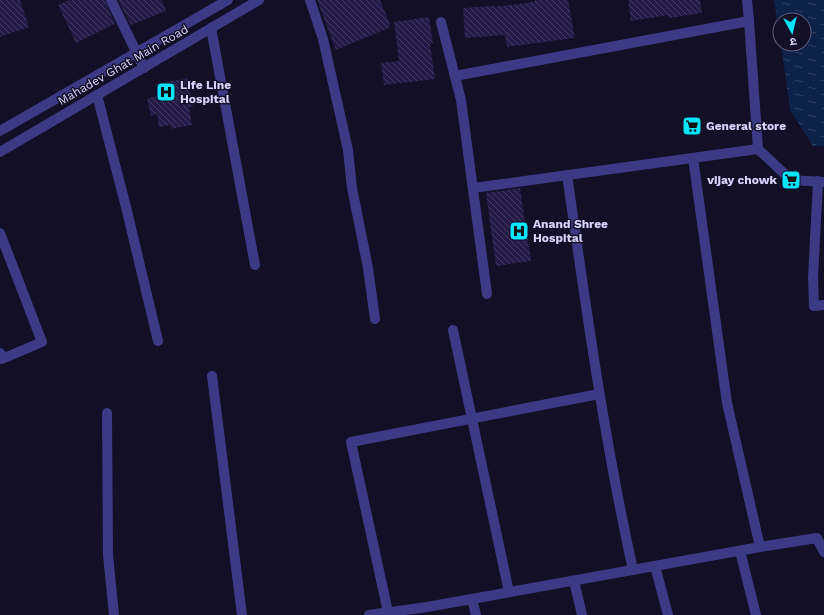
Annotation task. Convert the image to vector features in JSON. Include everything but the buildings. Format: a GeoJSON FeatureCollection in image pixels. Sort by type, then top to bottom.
{"type":"FeatureCollection","features":[{"type":"Feature","properties":{"kind":"street"},"geometry":{"type":"LineString","coordinates":[[111,0],[144,68]]}},
{"type":"Feature","properties":{"kind":"street"},"geometry":{"type":"LineString","coordinates":[[0,132],[228,0]]}},
{"type":"Feature","properties":{"kind":"street","name":"Mahadev Ghat Main Road"},"geometry":{"type":"LineString","coordinates":[[0,152],[259,0]]}},
{"type":"Feature","properties":{"kind":"street"},"geometry":{"type":"LineString","coordinates":[[310,0],[323,39],[348,150],[352,188],[368,268],[375,320]]}},
{"type":"Feature","properties":{"kind":"street"},"geometry":{"type":"LineString","coordinates":[[747,0],[758,149],[791,180],[821,181],[813,278],[814,306],[824,305]]}},
{"type":"Feature","properties":{"kind":"street"},"geometry":{"type":"LineString","coordinates":[[455,76],[749,21]]}},
{"type":"Feature","properties":{"kind":"street"},"geometry":{"type":"LineString","coordinates":[[441,22],[461,100],[487,294]]}},
{"type":"Feature","properties":{"kind":"street"},"geometry":{"type":"LineString","coordinates":[[211,28],[255,265]]}},
{"type":"Feature","properties":{"kind":"street"},"geometry":{"type":"LineString","coordinates":[[97,95],[158,341]]}},
{"type":"Feature","properties":{"kind":"street"},"geometry":{"type":"LineString","coordinates":[[473,188],[758,149]]}},
{"type":"Feature","properties":{"kind":"street"},"geometry":{"type":"LineString","coordinates":[[693,158],[727,403],[760,547]]}},
{"type":"Feature","properties":{"kind":"street"},"geometry":{"type":"LineString","coordinates":[[566,175],[599,394],[633,570]]}},
{"type":"Feature","properties":{"kind":"street"},"geometry":{"type":"LineString","coordinates":[[0,233],[42,342],[2,359],[0,353]]}},
{"type":"Feature","properties":{"kind":"street"},"geometry":{"type":"LineString","coordinates":[[453,330],[509,592]]}},
{"type":"Feature","properties":{"kind":"street"},"geometry":{"type":"LineString","coordinates":[[212,376],[242,615]]}},
{"type":"Feature","properties":{"kind":"street"},"geometry":{"type":"LineString","coordinates":[[388,612],[351,442],[599,394]]}},
{"type":"Feature","properties":{"kind":"street"},"geometry":{"type":"LineString","coordinates":[[107,413],[108,555],[114,615]]}},
{"type":"Feature","properties":{"kind":"street"},"geometry":{"type":"LineString","coordinates":[[371,615],[472,599],[817,538],[824,552]]}},
{"type":"Feature","properties":{"kind":"street"},"geometry":{"type":"LineString","coordinates":[[740,551],[756,615]]}},
{"type":"Feature","properties":{"kind":"street"},"geometry":{"type":"LineString","coordinates":[[655,566],[668,615]]}},
{"type":"Feature","properties":{"kind":"street"},"geometry":{"type":"LineString","coordinates":[[574,581],[582,615]]}},
{"type":"Feature","properties":{"kind":"street"},"geometry":{"type":"LineString","coordinates":[[472,599],[476,615]]}},
{"type":"Feature","properties":{"kind":"water"},"geometry":{"type":"Polygon","coordinates":[[[774,0],[824,0],[824,146],[813,146],[790,110],[782,52],[812,52],[812,12],[776,12],[774,0]]]}},
{"type":"Feature","properties":{"kind":"place","name":"Life Line Hospital"},"geometry":{"type":"Point","coordinates":[166,92]}},
{"type":"Feature","properties":{"kind":"place","name":"General store"},"geometry":{"type":"Point","coordinates":[692,126]}},
{"type":"Feature","properties":{"kind":"place","name":"vijay chowk"},"geometry":{"type":"Point","coordinates":[791,180]}},
{"type":"Feature","properties":{"kind":"place","name":"Anand Shree Hospital"},"geometry":{"type":"Point","coordinates":[519,231]}}]}
